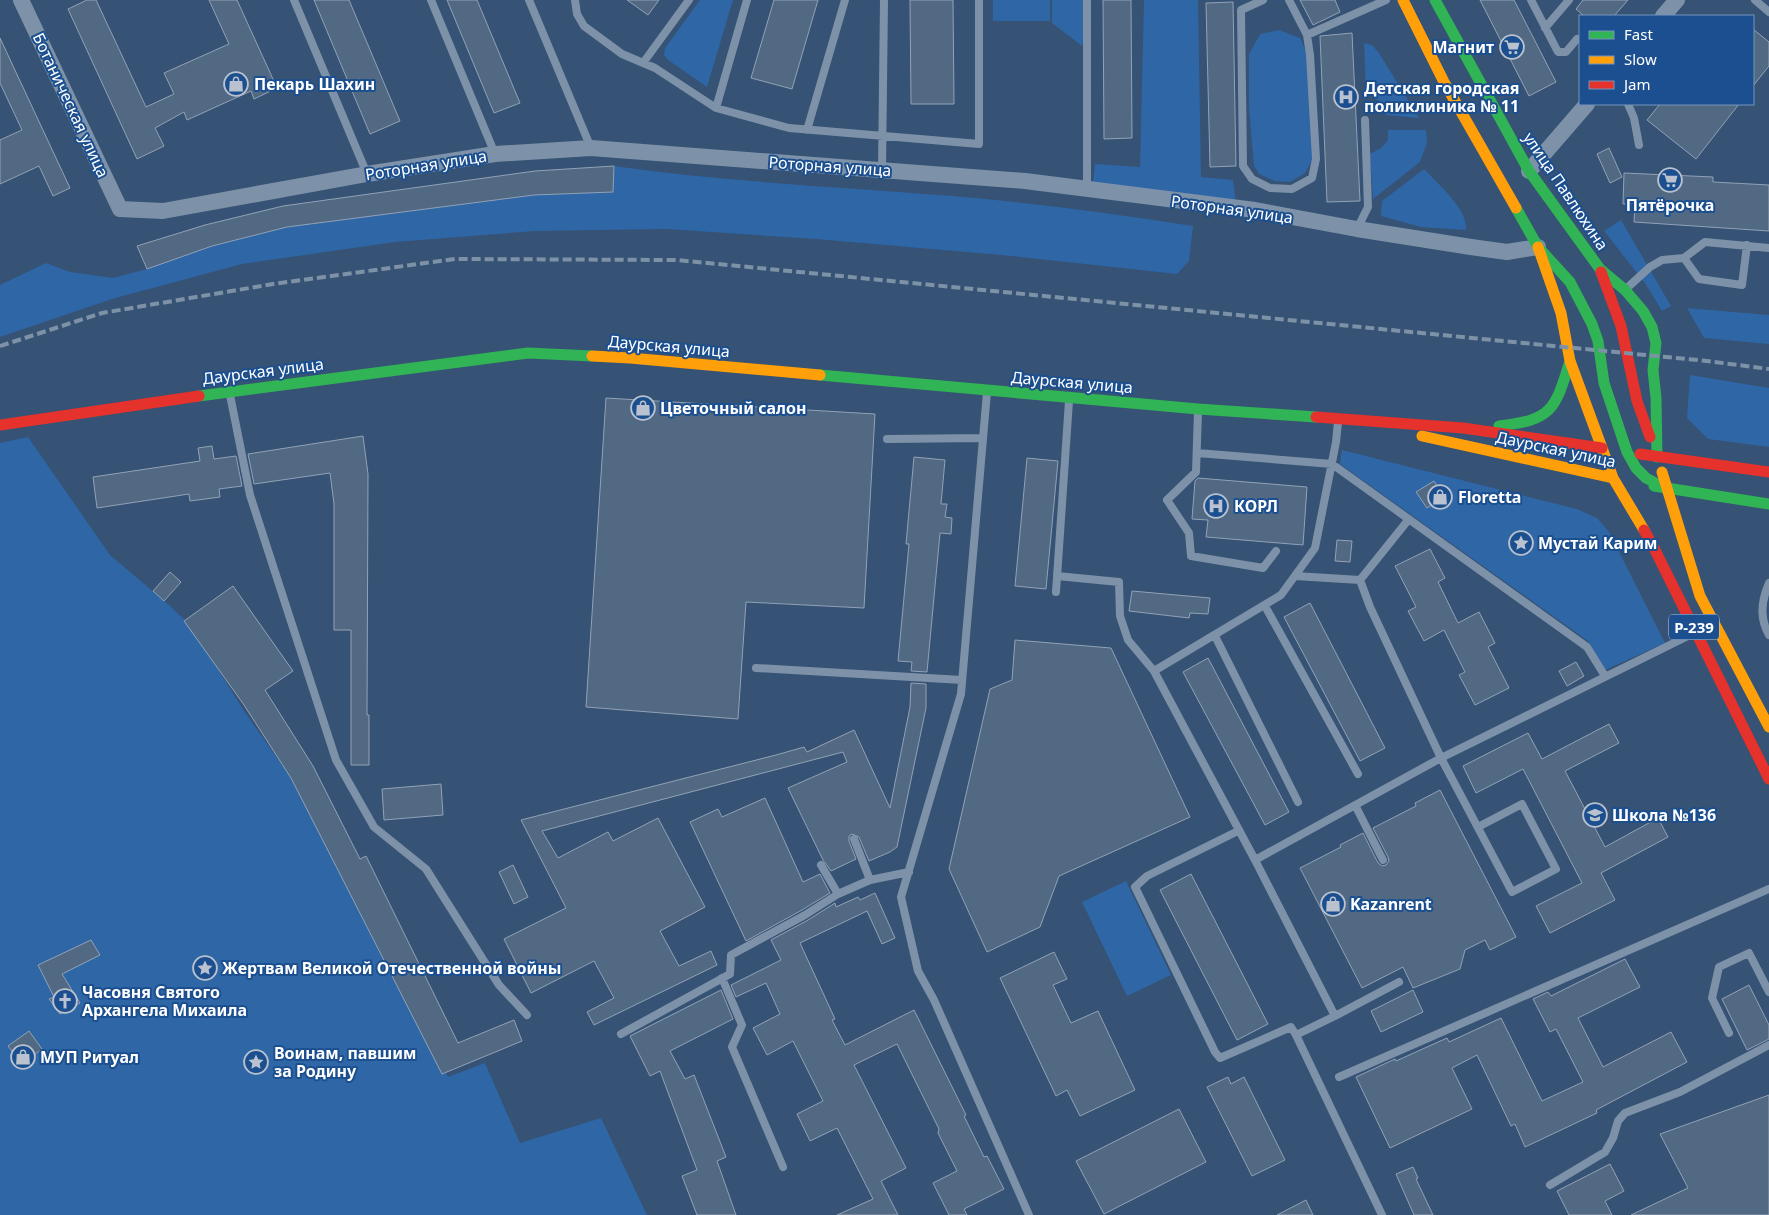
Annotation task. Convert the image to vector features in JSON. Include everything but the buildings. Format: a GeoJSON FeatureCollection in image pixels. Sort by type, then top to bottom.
{"type":"FeatureCollection","features":[{"type":"Feature","properties":{"kind":"main road"},"geometry":{"type":"LineString","coordinates":[[1403,0],[1444,82],[1538,248],[1561,313],[1570,361],[1613,478]]}},
{"type":"Feature","properties":{"kind":"main road","name":"улица Павлюхина"},"geometry":{"type":"LineString","coordinates":[[1435,0],[1529,171],[1600,269],[1625,290],[1643,312],[1652,327],[1656,343],[1653,370],[1656,398],[1657,457]]}},
{"type":"Feature","properties":{"kind":"main road"},"geometry":{"type":"LineString","coordinates":[[1538,248],[1570,282],[1592,324],[1598,341],[1604,383],[1627,452],[1636,468],[1646,478],[1667,489]]}},
{"type":"Feature","properties":{"kind":"main road","name":"улица Павлюхина"},"geometry":{"type":"LineString","coordinates":[[1600,269],[1621,326],[1637,402],[1657,457],[1700,596],[1769,727]]}},
{"type":"Feature","properties":{"kind":"main road","name":"Даурская улица"},"geometry":{"type":"LineString","coordinates":[[0,425],[230,392],[528,353],[639,359],[1198,409],[1463,428],[1769,472]]}},
{"type":"Feature","properties":{"kind":"main road"},"geometry":{"type":"LineString","coordinates":[[1463,428],[1521,424],[1547,415],[1558,400],[1570,361]]}},
{"type":"Feature","properties":{"kind":"main road","name":"Даурская улица"},"geometry":{"type":"LineString","coordinates":[[1338,418],[1667,489],[1769,504]]}},
{"type":"Feature","properties":{"kind":"main road","name":"Р-239"},"geometry":{"type":"LineString","coordinates":[[1613,478],[1654,548],[1769,779]]}},
{"type":"Feature","properties":{"kind":"street","name":"Ботаническая улица"},"geometry":{"type":"LineString","coordinates":[[22,0],[120,209]]}},
{"type":"Feature","properties":{"kind":"street"},"geometry":{"type":"LineString","coordinates":[[1664,15],[1677,0]]}},
{"type":"Feature","properties":{"kind":"street"},"geometry":{"type":"LineString","coordinates":[[1529,171],[1586,105]]}},
{"type":"Feature","properties":{"kind":"street","name":"Роторная улица"},"geometry":{"type":"LineString","coordinates":[[120,209],[163,211],[367,174],[495,154],[592,148],[1025,181],[1255,210],[1357,230],[1507,252],[1538,248]]}},
{"type":"Feature","properties":{"kind":"lane"},"geometry":{"type":"LineString","coordinates":[[294,0],[367,174]]}},
{"type":"Feature","properties":{"kind":"lane"},"geometry":{"type":"LineString","coordinates":[[431,0],[495,154]]}},
{"type":"Feature","properties":{"kind":"lane"},"geometry":{"type":"LineString","coordinates":[[529,0],[592,148]]}},
{"type":"Feature","properties":{"kind":"lane"},"geometry":{"type":"LineString","coordinates":[[575,0],[577,14],[584,26],[622,54],[655,68],[716,108],[780,126],[807,130],[979,144],[979,0]]}},
{"type":"Feature","properties":{"kind":"lane"},"geometry":{"type":"LineString","coordinates":[[643,63],[689,0]]}},
{"type":"Feature","properties":{"kind":"lane"},"geometry":{"type":"LineString","coordinates":[[716,108],[747,0]]}},
{"type":"Feature","properties":{"kind":"lane"},"geometry":{"type":"LineString","coordinates":[[807,130],[845,0]]}},
{"type":"Feature","properties":{"kind":"lane"},"geometry":{"type":"LineString","coordinates":[[882,170],[884,0]]}},
{"type":"Feature","properties":{"kind":"lane"},"geometry":{"type":"LineString","coordinates":[[1087,0],[1087,189]]}},
{"type":"Feature","properties":{"kind":"lane"},"geometry":{"type":"LineString","coordinates":[[1263,0],[1241,10],[1244,166],[1252,179],[1270,188],[1292,190],[1312,178],[1316,159],[1310,55],[1307,35],[1288,0]]}},
{"type":"Feature","properties":{"kind":"lane"},"geometry":{"type":"LineString","coordinates":[[1307,35],[1386,0]]}},
{"type":"Feature","properties":{"kind":"lane"},"geometry":{"type":"LineString","coordinates":[[1531,0],[1558,52],[1566,52],[1577,39]]}},
{"type":"Feature","properties":{"kind":"lane"},"geometry":{"type":"LineString","coordinates":[[1545,28],[1569,0]]}},
{"type":"Feature","properties":{"kind":"lane"},"geometry":{"type":"LineString","coordinates":[[1755,0],[1769,12]]}},
{"type":"Feature","properties":{"kind":"lane"},"geometry":{"type":"LineString","coordinates":[[1628,105],[1634,118],[1639,145]]}},
{"type":"Feature","properties":{"kind":"lane"},"geometry":{"type":"LineString","coordinates":[[1357,230],[1368,207],[1364,120]]}},
{"type":"Feature","properties":{"kind":"lane"},"geometry":{"type":"LineString","coordinates":[[1625,290],[1650,267],[1662,260],[1684,258],[1705,242],[1769,248]]}},
{"type":"Feature","properties":{"kind":"lane"},"geometry":{"type":"LineString","coordinates":[[1684,258],[1699,280],[1742,285],[1747,245]]}},
{"type":"Feature","properties":{"kind":"lane"},"geometry":{"type":"LineString","coordinates":[[987,390],[961,694],[902,897],[918,971],[934,1000],[1028,1215]]}},
{"type":"Feature","properties":{"kind":"lane"},"geometry":{"type":"LineString","coordinates":[[230,392],[250,495],[336,760],[374,827],[426,869],[500,985],[527,1015]]}},
{"type":"Feature","properties":{"kind":"lane"},"geometry":{"type":"LineString","coordinates":[[1056,592],[1069,398]]}},
{"type":"Feature","properties":{"kind":"lane"},"geometry":{"type":"LineString","coordinates":[[1198,409],[1196,472],[1167,500],[1189,533],[1191,556],[1263,568],[1276,551]]}},
{"type":"Feature","properties":{"kind":"lane"},"geometry":{"type":"LineString","coordinates":[[1154,670],[1215,636],[1282,595],[1316,548],[1332,464],[1338,418]]}},
{"type":"Feature","properties":{"kind":"lane"},"geometry":{"type":"LineString","coordinates":[[887,439],[983,438]]}},
{"type":"Feature","properties":{"kind":"lane"},"geometry":{"type":"LineString","coordinates":[[1197,452],[1332,464],[1587,647],[1606,676]]}},
{"type":"Feature","properties":{"kind":"lane"},"geometry":{"type":"LineString","coordinates":[[1360,580],[1409,520]]}},
{"type":"Feature","properties":{"kind":"lane"},"geometry":{"type":"LineString","coordinates":[[1057,576],[1119,582],[1120,616],[1128,640],[1154,670],[1335,1016]]}},
{"type":"Feature","properties":{"kind":"lane"},"geometry":{"type":"LineString","coordinates":[[1295,576],[1360,580]]}},
{"type":"Feature","properties":{"kind":"lane"},"geometry":{"type":"LineString","coordinates":[[1360,580],[1370,607],[1441,758],[1512,892],[1556,869],[1522,804],[1478,827]]}},
{"type":"Feature","properties":{"kind":"lane"},"geometry":{"type":"LineString","coordinates":[[1769,583],[1761,608],[1764,625],[1769,635]]}},
{"type":"Feature","properties":{"kind":"lane"},"geometry":{"type":"LineString","coordinates":[[1265,606],[1358,774]]}},
{"type":"Feature","properties":{"kind":"lane"},"geometry":{"type":"LineString","coordinates":[[1255,860],[1441,758],[1696,632]]}},
{"type":"Feature","properties":{"kind":"lane"},"geometry":{"type":"LineString","coordinates":[[1215,636],[1298,802]]}},
{"type":"Feature","properties":{"kind":"lane"},"geometry":{"type":"LineString","coordinates":[[756,668],[962,680]]}},
{"type":"Feature","properties":{"kind":"lane"},"geometry":{"type":"LineString","coordinates":[[1355,805],[1383,860]]}},
{"type":"Feature","properties":{"kind":"lane"},"geometry":{"type":"LineString","coordinates":[[1238,831],[1147,876],[1135,887],[1215,1052],[1220,1058],[1292,1027],[1382,1215]]}},
{"type":"Feature","properties":{"kind":"lane"},"geometry":{"type":"LineString","coordinates":[[854,839],[870,880]]}},
{"type":"Feature","properties":{"kind":"lane"},"geometry":{"type":"LineString","coordinates":[[820,865],[838,894]]}},
{"type":"Feature","properties":{"kind":"lane"},"geometry":{"type":"LineString","coordinates":[[620,1034],[730,974],[731,955],[805,915],[838,894],[870,880],[909,872]]}},
{"type":"Feature","properties":{"kind":"lane"},"geometry":{"type":"LineString","coordinates":[[1339,1077],[1769,889]]}},
{"type":"Feature","properties":{"kind":"lane"},"geometry":{"type":"LineString","coordinates":[[1729,1033],[1712,998],[1719,967],[1749,953],[1769,992]]}},
{"type":"Feature","properties":{"kind":"lane"},"geometry":{"type":"LineString","coordinates":[[722,978],[742,1025],[732,1047],[783,1167]]}},
{"type":"Feature","properties":{"kind":"lane"},"geometry":{"type":"LineString","coordinates":[[1296,1035],[1399,982]]}},
{"type":"Feature","properties":{"kind":"lane"},"geometry":{"type":"LineString","coordinates":[[1550,1185],[1605,1152],[1613,1138],[1618,1122],[1625,1113],[1685,1089],[1769,1045]]}},
{"type":"Feature","properties":{"kind":"shaded area"},"geometry":{"type":"Polygon","coordinates":[[[700,0],[733,0],[707,87],[668,60],[664,55],[665,48],[700,0]]]}},
{"type":"Feature","properties":{"kind":"shaded area"},"geometry":{"type":"Polygon","coordinates":[[[993,0],[1050,0],[1050,21],[993,21],[993,0]]]}},
{"type":"Feature","properties":{"kind":"shaded area"},"geometry":{"type":"Polygon","coordinates":[[[1052,0],[1091,0],[1082,46],[1052,23],[1052,0]]]}},
{"type":"Feature","properties":{"kind":"shaded area"},"geometry":{"type":"Polygon","coordinates":[[[1144,0],[1198,0],[1201,177],[1233,180],[1236,203],[1093,185],[1095,164],[1140,167],[1144,0]]]}},
{"type":"Feature","properties":{"kind":"shaded area"},"geometry":{"type":"Polygon","coordinates":[[[1279,30],[1300,38],[1308,56],[1313,159],[1305,173],[1290,182],[1275,181],[1259,174],[1254,166],[1249,108],[1249,54],[1260,34],[1279,30]]]}},
{"type":"Feature","properties":{"kind":"shaded area"},"geometry":{"type":"Polygon","coordinates":[[[1364,43],[1372,45],[1379,53],[1419,118],[1386,115],[1382,103],[1366,92],[1364,43]]]}},
{"type":"Feature","properties":{"kind":"shaded area"},"geometry":{"type":"Polygon","coordinates":[[[1388,130],[1426,130],[1427,143],[1420,162],[1373,199],[1370,154],[1381,148],[1388,140],[1388,130]]]}},
{"type":"Feature","properties":{"kind":"shaded area"},"geometry":{"type":"Polygon","coordinates":[[[614,166],[741,180],[1013,202],[1193,226],[1189,261],[1177,274],[1012,256],[816,239],[666,229],[535,231],[395,242],[242,264],[112,299],[0,337],[0,285],[46,263],[70,272],[113,278],[147,269],[212,246],[287,227],[534,195],[613,192],[614,166]]]}},
{"type":"Feature","properties":{"kind":"shaded area"},"geometry":{"type":"Polygon","coordinates":[[[1424,169],[1457,205],[1465,222],[1466,230],[1421,227],[1381,216],[1382,201],[1424,169]]]}},
{"type":"Feature","properties":{"kind":"shaded area"},"geometry":{"type":"Polygon","coordinates":[[[1621,220],[1671,306],[1662,311],[1645,283],[1604,231],[1621,220]]]}},
{"type":"Feature","properties":{"kind":"shaded area"},"geometry":{"type":"Polygon","coordinates":[[[1687,308],[1769,315],[1769,344],[1704,338],[1687,308]]]}},
{"type":"Feature","properties":{"kind":"shaded area"},"geometry":{"type":"Polygon","coordinates":[[[1690,375],[1769,388],[1769,447],[1708,439],[1687,418],[1690,375]]]}},
{"type":"Feature","properties":{"kind":"shaded area"},"geometry":{"type":"Polygon","coordinates":[[[28,437],[110,555],[190,625],[246,714],[288,773],[448,1077],[485,1063],[520,1143],[601,1118],[647,1215],[0,1215],[0,443],[28,437]]]}},
{"type":"Feature","properties":{"kind":"shaded area"},"geometry":{"type":"Polygon","coordinates":[[[1342,450],[1577,509],[1597,518],[1609,532],[1665,643],[1605,670],[1588,641],[1340,464],[1342,450]]]}},
{"type":"Feature","properties":{"kind":"shaded area"},"geometry":{"type":"Polygon","coordinates":[[[1126,881],[1171,975],[1127,996],[1082,902],[1126,881]]]}},
{"type":"Feature","properties":{"kind":"railway"},"geometry":{"type":"LineString","coordinates":[[0,346],[102,313],[273,284],[455,259],[677,260],[1707,361],[1769,369]]}},
{"type":"Feature","properties":{"kind":"traffic: fast"},"geometry":{"type":"LineString","coordinates":[[1435,0],[1529,171],[1600,269],[1625,290],[1643,311],[1652,327],[1656,343],[1653,370],[1656,398],[1657,457]]}},
{"type":"Feature","properties":{"kind":"traffic: fast"},"geometry":{"type":"LineString","coordinates":[[1516,208],[1538,247],[1570,282],[1592,324],[1598,341],[1604,383],[1627,452],[1636,468],[1646,478],[1667,489]]}},
{"type":"Feature","properties":{"kind":"traffic: fast"},"geometry":{"type":"LineString","coordinates":[[199,396],[528,353],[592,356]]}},
{"type":"Feature","properties":{"kind":"traffic: fast"},"geometry":{"type":"LineString","coordinates":[[1499,426],[1530,420],[1541,416],[1549,410],[1560,391],[1570,361]]}},
{"type":"Feature","properties":{"kind":"traffic: fast"},"geometry":{"type":"LineString","coordinates":[[820,375],[1198,409],[1316,417]]}},
{"type":"Feature","properties":{"kind":"traffic: fast"},"geometry":{"type":"LineString","coordinates":[[1654,486],[1769,504]]}},
{"type":"Feature","properties":{"kind":"traffic: slow"},"geometry":{"type":"LineString","coordinates":[[1403,0],[1444,82],[1516,208]]}},
{"type":"Feature","properties":{"kind":"traffic: slow"},"geometry":{"type":"LineString","coordinates":[[1538,247],[1561,313],[1570,361],[1613,478],[1644,530]]}},
{"type":"Feature","properties":{"kind":"traffic: slow"},"geometry":{"type":"LineString","coordinates":[[592,356],[820,375]]}},
{"type":"Feature","properties":{"kind":"traffic: slow"},"geometry":{"type":"LineString","coordinates":[[1422,436],[1613,478]]}},
{"type":"Feature","properties":{"kind":"traffic: slow"},"geometry":{"type":"LineString","coordinates":[[1662,472],[1700,596],[1769,727]]}},
{"type":"Feature","properties":{"kind":"traffic: jam"},"geometry":{"type":"LineString","coordinates":[[1601,272],[1621,326],[1637,401],[1650,437]]}},
{"type":"Feature","properties":{"kind":"traffic: jam"},"geometry":{"type":"LineString","coordinates":[[0,425],[199,396]]}},
{"type":"Feature","properties":{"kind":"traffic: jam"},"geometry":{"type":"LineString","coordinates":[[1316,417],[1463,428],[1602,448]]}},
{"type":"Feature","properties":{"kind":"traffic: jam"},"geometry":{"type":"LineString","coordinates":[[1640,454],[1769,472]]}},
{"type":"Feature","properties":{"kind":"traffic: jam"},"geometry":{"type":"LineString","coordinates":[[1644,530],[1769,779]]}},
{"type":"Feature","properties":{"kind":"place","name":"Магнит"},"geometry":{"type":"Point","coordinates":[1512,47]}},
{"type":"Feature","properties":{"kind":"place","name":"Пекарь Шахин"},"geometry":{"type":"Point","coordinates":[236,84]}},
{"type":"Feature","properties":{"kind":"place","name":"Детская городская поликлиника № 11"},"geometry":{"type":"Point","coordinates":[1346,97]}},
{"type":"Feature","properties":{"kind":"place","name":"Пятёрочка"},"geometry":{"type":"Point","coordinates":[1670,180]}},
{"type":"Feature","properties":{"kind":"place","name":"Цветочный салон"},"geometry":{"type":"Point","coordinates":[643,408]}},
{"type":"Feature","properties":{"kind":"place","name":"Floretta"},"geometry":{"type":"Point","coordinates":[1440,497]}},
{"type":"Feature","properties":{"kind":"place","name":"КОРЛ"},"geometry":{"type":"Point","coordinates":[1216,506]}},
{"type":"Feature","properties":{"kind":"place","name":"Мустай Карим"},"geometry":{"type":"Point","coordinates":[1521,543]}},
{"type":"Feature","properties":{"kind":"place","name":"Школа №136"},"geometry":{"type":"Point","coordinates":[1595,815]}},
{"type":"Feature","properties":{"kind":"place","name":"Kazanrent"},"geometry":{"type":"Point","coordinates":[1333,904]}},
{"type":"Feature","properties":{"kind":"place","name":"Жертвам Великой Отечественной войны"},"geometry":{"type":"Point","coordinates":[205,968]}},
{"type":"Feature","properties":{"kind":"place","name":"Часовня Святого Архангела Михаила"},"geometry":{"type":"Point","coordinates":[65,1001]}},
{"type":"Feature","properties":{"kind":"place","name":"МУП Ритуал"},"geometry":{"type":"Point","coordinates":[23,1057]}},
{"type":"Feature","properties":{"kind":"place","name":"Воинам, павшим за Родину"},"geometry":{"type":"Point","coordinates":[256,1062]}}]}
